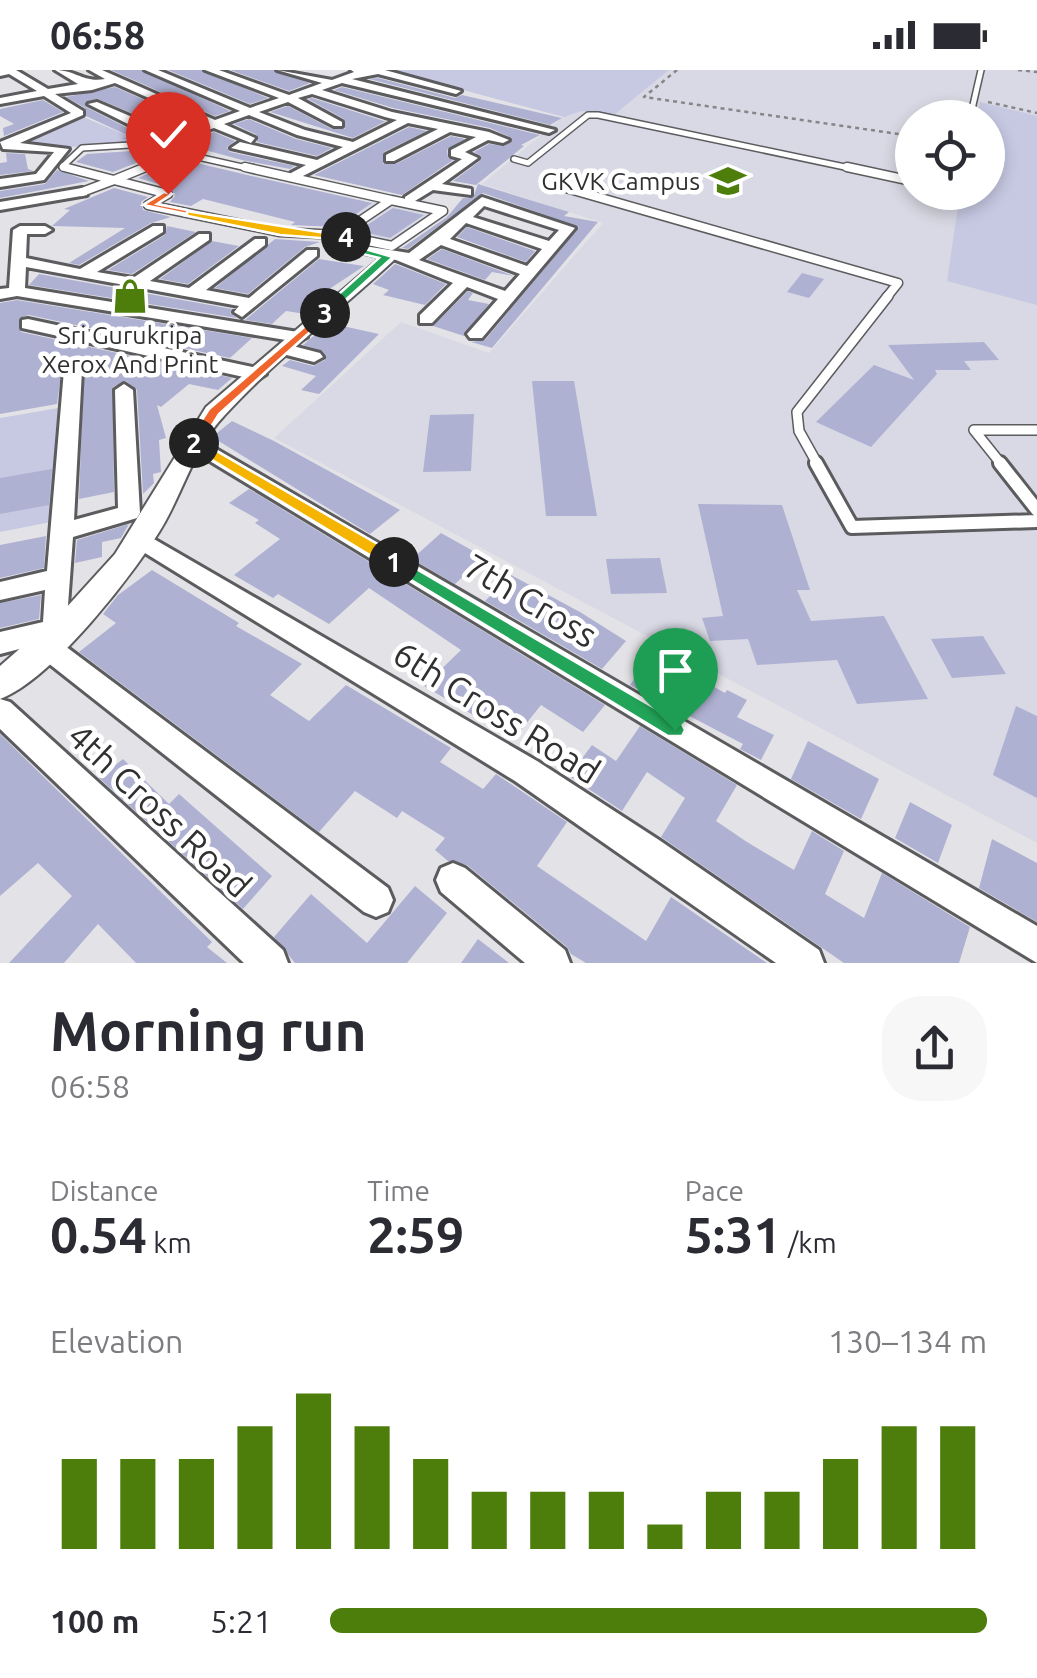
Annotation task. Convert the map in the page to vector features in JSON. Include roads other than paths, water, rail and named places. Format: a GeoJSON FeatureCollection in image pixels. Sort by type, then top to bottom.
{"type":"FeatureCollection","features":[{"type":"Feature","properties":{"kind":"street"},"geometry":{"type":"LineString","coordinates":[[60,70],[112,99]]}},
{"type":"Feature","properties":{"kind":"street"},"geometry":{"type":"LineString","coordinates":[[94,70],[252,140],[237,148],[317,164]]}},
{"type":"Feature","properties":{"kind":"street"},"geometry":{"type":"LineString","coordinates":[[150,70],[301,134],[351,145]]}},
{"type":"Feature","properties":{"kind":"street"},"geometry":{"type":"LineString","coordinates":[[210,70],[290,98],[338,124]]}},
{"type":"Feature","properties":{"kind":"street"},"geometry":{"type":"LineString","coordinates":[[157,99],[253,70]]}},
{"type":"Feature","properties":{"kind":"street"},"geometry":{"type":"LineString","coordinates":[[282,70],[549,130]]}},
{"type":"Feature","properties":{"kind":"street"},"geometry":{"type":"LineString","coordinates":[[0,73],[11,71],[79,113],[1,143]]}},
{"type":"Feature","properties":{"kind":"street"},"geometry":{"type":"LineString","coordinates":[[93,104],[166,136],[182,136],[363,71],[378,71],[456,91]]}},
{"type":"Feature","properties":{"kind":"street"},"geometry":{"type":"LineString","coordinates":[[0,101],[114,80]]}},
{"type":"Feature","properties":{"kind":"street"},"geometry":{"type":"LineString","coordinates":[[314,91],[407,119],[502,140]]}},
{"type":"Feature","properties":{"kind":"street"},"geometry":{"type":"LineString","coordinates":[[70,108],[132,94]]}},
{"type":"Feature","properties":{"kind":"street"},"geometry":{"type":"LineString","coordinates":[[0,101],[14,110]]}},
{"type":"Feature","properties":{"kind":"street"},"geometry":{"type":"LineString","coordinates":[[466,112],[490,101]]}},
{"type":"Feature","properties":{"kind":"street"},"geometry":{"type":"LineString","coordinates":[[492,118],[517,107]]}},
{"type":"Feature","properties":{"kind":"street"},"geometry":{"type":"LineString","coordinates":[[410,200],[472,158],[456,153],[485,136],[544,114]]}},
{"type":"Feature","properties":{"kind":"street"},"geometry":{"type":"LineString","coordinates":[[295,176],[407,119]]}},
{"type":"Feature","properties":{"kind":"street"},"geometry":{"type":"LineString","coordinates":[[390,158],[447,128]]}},
{"type":"Feature","properties":{"kind":"street"},"geometry":{"type":"LineString","coordinates":[[0,183],[40,176],[63,149],[1,143]]}},
{"type":"Feature","properties":{"kind":"street"},"geometry":{"type":"LineString","coordinates":[[432,186],[466,192]]}},
{"type":"Feature","properties":{"kind":"street"},"geometry":{"type":"LineString","coordinates":[[0,206],[82,192]]}},
{"type":"Feature","properties":{"kind":"street"},"geometry":{"type":"LineString","coordinates":[[20,202],[21,262],[8,293],[228,324],[299,348]]}},
{"type":"Feature","properties":{"kind":"street"},"geometry":{"type":"LineString","coordinates":[[0,685],[88,607],[140,539],[192,442],[214,412],[257,374],[299,348],[395,258],[419,256],[482,202],[568,228],[476,334]]}},
{"type":"Feature","properties":{"kind":"street"},"geometry":{"type":"LineString","coordinates":[[464,218],[551,248]]}},
{"type":"Feature","properties":{"kind":"street"},"geometry":{"type":"LineString","coordinates":[[82,274],[158,229]]}},
{"type":"Feature","properties":{"kind":"street"},"geometry":{"type":"LineString","coordinates":[[20,230],[45,230]]}},
{"type":"Feature","properties":{"kind":"street"},"geometry":{"type":"LineString","coordinates":[[138,282],[204,237]]}},
{"type":"Feature","properties":{"kind":"street"},"geometry":{"type":"LineString","coordinates":[[440,240],[530,272]]}},
{"type":"Feature","properties":{"kind":"street"},"geometry":{"type":"LineString","coordinates":[[347,241],[508,297]]}},
{"type":"Feature","properties":{"kind":"street"},"geometry":{"type":"LineString","coordinates":[[194,292],[260,242]]}},
{"type":"Feature","properties":{"kind":"street"},"geometry":{"type":"LineString","coordinates":[[228,324],[312,253]]}},
{"type":"Feature","properties":{"kind":"street"},"geometry":{"type":"LineString","coordinates":[[21,262],[252,302]]}},
{"type":"Feature","properties":{"kind":"street"},"geometry":{"type":"LineString","coordinates":[[426,319],[464,281]]}},
{"type":"Feature","properties":{"kind":"street"},"geometry":{"type":"LineString","coordinates":[[28,324],[257,374]]}},
{"type":"Feature","properties":{"kind":"street"},"geometry":{"type":"LineString","coordinates":[[51,640],[73,370]]}},
{"type":"Feature","properties":{"kind":"street"},"geometry":{"type":"LineString","coordinates":[[60,532],[129,513],[124,390]]}},
{"type":"Feature","properties":{"kind":"street","name":"7th Cross"},"geometry":{"type":"LineString","coordinates":[[192,442],[1037,946]]}},
{"type":"Feature","properties":{"kind":"street","name":"6th Cross Road"},"geometry":{"type":"LineString","coordinates":[[140,539],[539,780],[806,963]]}},
{"type":"Feature","properties":{"kind":"street"},"geometry":{"type":"LineString","coordinates":[[0,591],[56,578]]}},
{"type":"Feature","properties":{"kind":"street"},"geometry":{"type":"LineString","coordinates":[[0,643],[51,640],[376,900]]}},
{"type":"Feature","properties":{"kind":"street","name":"4th Cross Road"},"geometry":{"type":"LineString","coordinates":[[0,712],[270,963]]}},
{"type":"Feature","properties":{"kind":"street"},"geometry":{"type":"LineString","coordinates":[[453,880],[552,963]]}},
{"type":"Feature","properties":{"kind":"lane"},"geometry":{"type":"LineString","coordinates":[[974,100],[981,70]]}},
{"type":"Feature","properties":{"kind":"lane"},"geometry":{"type":"LineString","coordinates":[[514,159],[528,163],[588,115],[598,115],[895,177]]}},
{"type":"Feature","properties":{"kind":"lane"},"geometry":{"type":"LineString","coordinates":[[82,192],[116,181],[184,151],[162,143],[82,148],[62,167],[116,181],[168,194],[148,205],[280,232],[347,241],[392,246],[444,211],[180,153]]}},
{"type":"Feature","properties":{"kind":"lane"},"geometry":{"type":"LineString","coordinates":[[566,188],[898,283],[797,412],[799,432],[852,527],[1037,521]]}},
{"type":"Feature","properties":{"kind":"lane"},"geometry":{"type":"LineString","coordinates":[[347,241],[390,200]]}},
{"type":"Feature","properties":{"kind":"lane"},"geometry":{"type":"LineString","coordinates":[[1037,430],[974,430],[1037,510]]}},
{"type":"Feature","properties":{"kind":"place","name":"GKVK Campus"},"geometry":{"type":"Point","coordinates":[728,181]}},
{"type":"Feature","properties":{"kind":"place","name":"Sri Gurukripa Xerox And Print"},"geometry":{"type":"Point","coordinates":[130,296]}}]}
